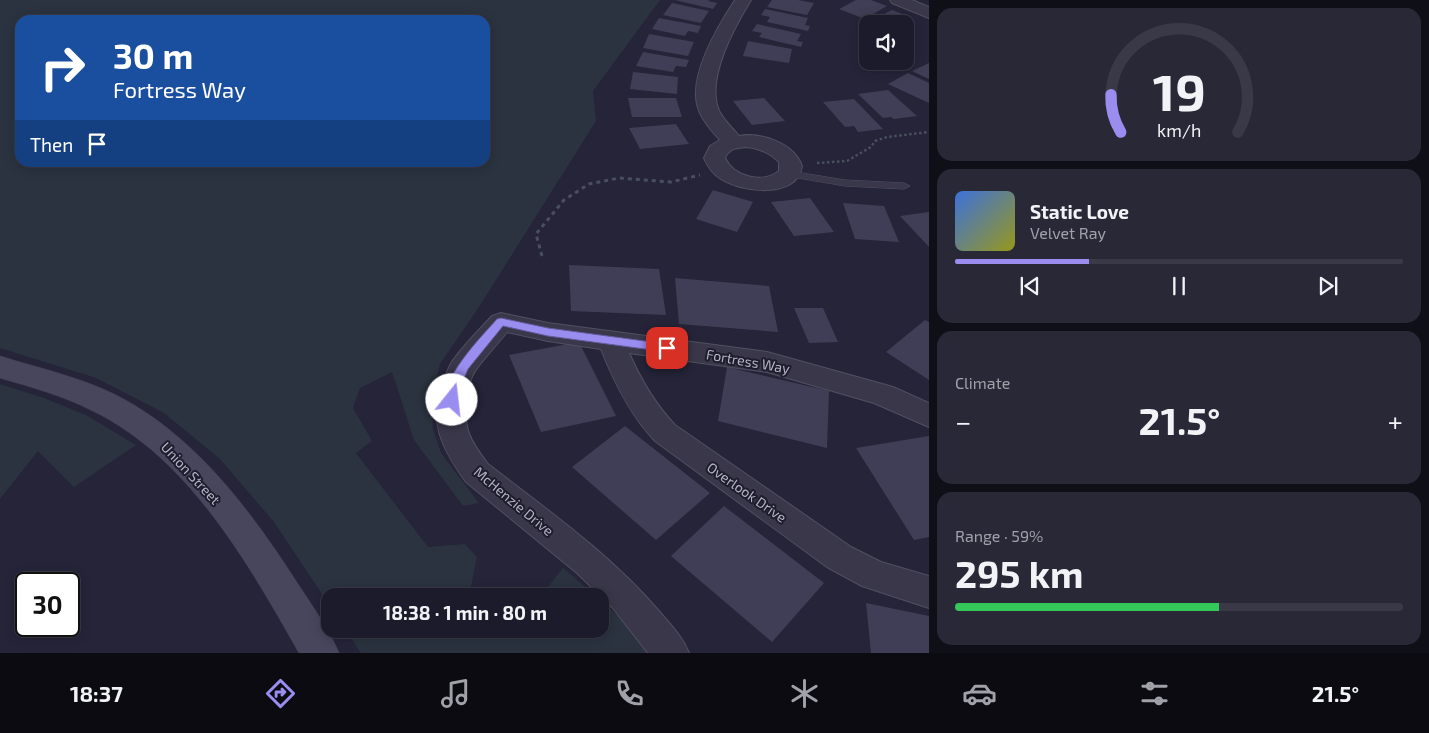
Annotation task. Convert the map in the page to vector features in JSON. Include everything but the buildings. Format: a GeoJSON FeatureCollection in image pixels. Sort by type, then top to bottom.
{"type":"FeatureCollection","features":[{"type":"Feature","properties":{"kind":"street"},"geometry":{"type":"LineString","coordinates":[[733,142],[714,120],[706,104],[705,91],[716,51],[743,0]]}},
{"type":"Feature","properties":{"kind":"street"},"geometry":{"type":"LineString","coordinates":[[898,0],[929,13]]}},
{"type":"Feature","properties":{"kind":"street"},"geometry":{"type":"LineString","coordinates":[[733,142],[758,142],[770,146],[788,158],[791,170],[784,179],[775,183],[752,184],[728,176],[720,170],[714,156],[724,145],[733,142]]}},
{"type":"Feature","properties":{"kind":"street","name":"Fortress Way"},"geometry":{"type":"LineString","coordinates":[[501,322],[548,332],[767,362],[883,395],[929,416]]}},
{"type":"Feature","properties":{"kind":"street","name":"McHenzie Drive"},"geometry":{"type":"LineString","coordinates":[[501,322],[463,367],[454,388],[450,413],[454,434],[463,454],[478,472],[589,562],[624,596],[672,653]]}},
{"type":"Feature","properties":{"kind":"street","name":"Overlook Drive"},"geometry":{"type":"LineString","coordinates":[[611,341],[624,373],[648,415],[665,433],[840,557],[874,575],[929,592]]}},
{"type":"Feature","properties":{"kind":"street","name":"Union Street"},"geometry":{"type":"LineString","coordinates":[[0,367],[67,387],[105,403],[134,420],[169,446],[205,483],[251,543],[320,653]]}},
{"type":"Feature","properties":{"kind":"lane"},"geometry":{"type":"LineString","coordinates":[[791,170],[845,183],[904,186]]}},
{"type":"Feature","properties":{"kind":"path"},"geometry":{"type":"LineString","coordinates":[[791,170],[847,161],[871,148],[875,141],[887,137],[929,132]]}},
{"type":"Feature","properties":{"kind":"path"},"geometry":{"type":"LineString","coordinates":[[542,256],[536,234],[564,200],[590,184],[620,178],[671,182],[720,170]]}},
{"type":"Feature","properties":{"kind":"shaded area"},"geometry":{"type":"Polygon","coordinates":[[[0,0],[660,0],[593,91],[596,121],[479,307],[440,364],[432,398],[433,430],[441,453],[479,503],[463,506],[414,440],[392,372],[360,388],[353,408],[372,441],[356,453],[428,547],[465,544],[477,557],[471,588],[321,588],[321,592],[274,522],[220,459],[164,413],[96,378],[0,348],[0,0]]]}},
{"type":"Feature","properties":{"kind":"shaded area"},"geometry":{"type":"Polygon","coordinates":[[[0,384],[44,398],[86,415],[136,445],[74,487],[38,451],[0,499],[0,384]]]}},
{"type":"Feature","properties":{"kind":"shaded area"},"geometry":{"type":"Polygon","coordinates":[[[563,568],[587,588],[547,588],[563,568]]]}},
{"type":"Feature","properties":{"kind":"shaded area"},"geometry":{"type":"Polygon","coordinates":[[[609,608],[651,653],[361,653],[351,638],[609,638],[609,608]]]}},
{"type":"Feature","properties":{"kind":"route"},"geometry":{"type":"LineString","coordinates":[[452,400],[454,388],[463,367],[501,322],[548,332],[667,348]]}}]}
